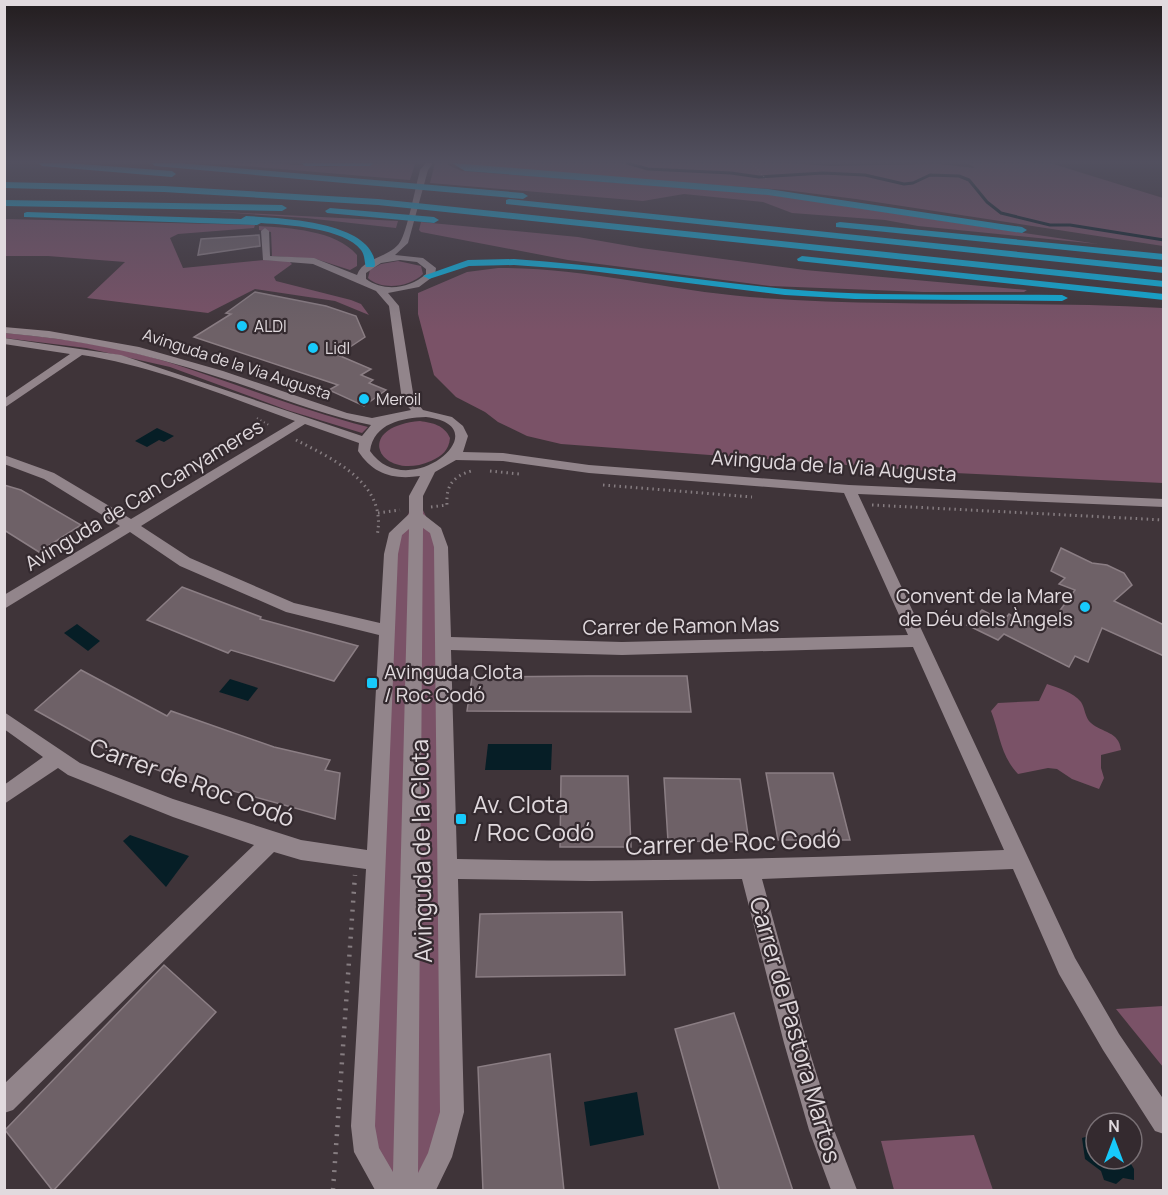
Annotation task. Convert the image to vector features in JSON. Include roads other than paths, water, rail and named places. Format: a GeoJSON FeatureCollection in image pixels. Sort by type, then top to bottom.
{"type":"FeatureCollection","features":[{"type":"Feature","properties":{"kind":"highway"},"geometry":{"type":"LineString","coordinates":[[155,219],[313,226]]}},
{"type":"Feature","properties":{"kind":"highway"},"geometry":{"type":"LineString","coordinates":[[234,219],[313,226],[357,241],[368,251],[365,271]]}},
{"type":"Feature","properties":{"kind":"highway"},"geometry":{"type":"LineString","coordinates":[[417,219],[730,250]]}},
{"type":"Feature","properties":{"kind":"highway"},"geometry":{"type":"LineString","coordinates":[[475,219],[862,252]]}},
{"type":"Feature","properties":{"kind":"highway"},"geometry":{"type":"LineString","coordinates":[[540,219],[1164,284]]}},
{"type":"Feature","properties":{"kind":"highway"},"geometry":{"type":"LineString","coordinates":[[672,219],[1164,270]]}},
{"type":"Feature","properties":{"kind":"highway"},"geometry":{"type":"LineString","coordinates":[[776,219],[789,220]]}},
{"type":"Feature","properties":{"kind":"highway"},"geometry":{"type":"LineString","coordinates":[[950,219],[1031,231]]}},
{"type":"Feature","properties":{"kind":"highway"},"geometry":{"type":"LineString","coordinates":[[835,224],[1164,257]]}},
{"type":"Feature","properties":{"kind":"highway"},"geometry":{"type":"LineString","coordinates":[[1054,235],[1164,251]]}},
{"type":"Feature","properties":{"kind":"highway"},"geometry":{"type":"LineString","coordinates":[[789,257],[1164,297]]}},
{"type":"Feature","properties":{"kind":"highway"},"geometry":{"type":"LineString","coordinates":[[429,276],[468,263],[514,262],[583,267],[738,288],[818,294],[1054,297],[1164,302]]}},
{"type":"Feature","properties":{"kind":"street"},"geometry":{"type":"LineString","coordinates":[[265,231],[266,258],[314,261],[341,272],[365,271],[404,243],[411,219]]}},
{"type":"Feature","properties":{"kind":"street"},"geometry":{"type":"LineString","coordinates":[[404,243],[414,258]]}},
{"type":"Feature","properties":{"kind":"street"},"geometry":{"type":"LineString","coordinates":[[384,259],[414,258],[430,266],[429,276],[410,286],[402,293],[394,306]]}},
{"type":"Feature","properties":{"kind":"street"},"geometry":{"type":"LineString","coordinates":[[365,271],[366,284],[379,288],[410,286]]}},
{"type":"Feature","properties":{"kind":"street"},"geometry":{"type":"LineString","coordinates":[[379,288],[394,306],[408,400],[401,416]]}},
{"type":"Feature","properties":{"kind":"street","name":"Avinguda de la Via Augusta"},"geometry":{"type":"LineString","coordinates":[[4,330],[73,337],[131,347],[177,360],[344,416],[372,422],[387,421]]}},
{"type":"Feature","properties":{"kind":"street","name":"Avinguda de la Via Augusta"},"geometry":{"type":"LineString","coordinates":[[4,341],[117,357],[161,370],[365,441]]}},
{"type":"Feature","properties":{"kind":"street"},"geometry":{"type":"LineString","coordinates":[[4,405],[81,351]]}},
{"type":"Feature","properties":{"kind":"street"},"geometry":{"type":"LineString","coordinates":[[408,400],[420,414]]}},
{"type":"Feature","properties":{"kind":"street"},"geometry":{"type":"LineString","coordinates":[[420,414],[438,416],[452,422],[459,428],[463,439],[459,450],[454,456],[430,470],[397,473],[371,463],[364,451],[365,441],[373,430],[401,416],[420,414]]}},
{"type":"Feature","properties":{"kind":"street","name":"Avinguda de Can Canyameres"},"geometry":{"type":"LineString","coordinates":[[4,603],[304,420]]}},
{"type":"Feature","properties":{"kind":"street","name":"Avinguda de la Via Augusta"},"geometry":{"type":"LineString","coordinates":[[463,439],[474,447],[503,457]]}},
{"type":"Feature","properties":{"kind":"street","name":"Avinguda de la Via Augusta"},"geometry":{"type":"LineString","coordinates":[[454,456],[503,457],[589,469],[853,497],[1164,502]]}},
{"type":"Feature","properties":{"kind":"street"},"geometry":{"type":"LineString","coordinates":[[4,459],[49,476],[132,526],[185,562],[291,608],[388,631]]}},
{"type":"Feature","properties":{"kind":"street","name":"Avinguda de la Clota"},"geometry":{"type":"LineString","coordinates":[[389,1191],[367,1152],[363,1126],[391,554],[396,533],[416,507],[430,470]]}},
{"type":"Feature","properties":{"kind":"street","name":"Avinguda de la Clota"},"geometry":{"type":"LineString","coordinates":[[397,473],[405,480],[416,507],[436,531],[441,547],[452,1112],[439,1157],[423,1191]]}},
{"type":"Feature","properties":{"kind":"street"},"geometry":{"type":"LineString","coordinates":[[853,497],[1067,966],[1111,1042],[1164,1122]]}},
{"type":"Feature","properties":{"kind":"street","name":"Avinguda de la Clota"},"geometry":{"type":"LineString","coordinates":[[405,1191],[416,649],[416,507]]}},
{"type":"Feature","properties":{"kind":"street","name":"Carrer de Ramon Mas"},"geometry":{"type":"LineString","coordinates":[[444,643],[521,648],[660,649],[919,641]]}},
{"type":"Feature","properties":{"kind":"street","name":"Carrer de Roc Codó"},"geometry":{"type":"LineString","coordinates":[[4,719],[75,768],[162,804],[271,842],[301,850],[377,861]]}},
{"type":"Feature","properties":{"kind":"street"},"geometry":{"type":"LineString","coordinates":[[4,796],[58,757]]}},
{"type":"Feature","properties":{"kind":"street"},"geometry":{"type":"LineString","coordinates":[[4,1101],[271,842]]}},
{"type":"Feature","properties":{"kind":"street","name":"Carrer de Roc Codó"},"geometry":{"type":"LineString","coordinates":[[449,869],[554,872],[1018,859]]}},
{"type":"Feature","properties":{"kind":"street","name":"Carrer de Pastora Martos"},"geometry":{"type":"LineString","coordinates":[[749,868],[768,952],[830,1156],[844,1191]]}},
{"type":"Feature","properties":{"kind":"water"},"geometry":{"type":"Polygon","coordinates":[[[157,428],[174,436],[164,442],[159,440],[147,447],[135,441],[157,428]]]}},
{"type":"Feature","properties":{"kind":"water"},"geometry":{"type":"Polygon","coordinates":[[[77,624],[100,641],[88,651],[64,633],[77,624]]]}},
{"type":"Feature","properties":{"kind":"water"},"geometry":{"type":"Polygon","coordinates":[[[230,679],[258,688],[248,701],[219,692],[230,679]]]}},
{"type":"Feature","properties":{"kind":"water"},"geometry":{"type":"Polygon","coordinates":[[[488,744],[552,744],[551,770],[485,770],[488,744]]]}},
{"type":"Feature","properties":{"kind":"water"},"geometry":{"type":"Polygon","coordinates":[[[130,835],[189,856],[166,887],[123,841],[130,835]]]}},
{"type":"Feature","properties":{"kind":"water"},"geometry":{"type":"Polygon","coordinates":[[[637,1092],[644,1135],[590,1146],[584,1102],[637,1092]]]}},
{"type":"Feature","properties":{"kind":"water"},"geometry":{"type":"Polygon","coordinates":[[[1101,1171],[1134,1171],[1134,1180],[1123,1178],[1116,1184],[1104,1180],[1101,1171]]]}},
{"type":"Feature","properties":{"kind":"waterway"},"geometry":{"type":"LineString","coordinates":[[1025,219],[1050,225],[1070,225],[1164,240]]}},
{"type":"Feature","properties":{"kind":"place","name":"ALDI"},"geometry":{"type":"Point","coordinates":[242,326]}},
{"type":"Feature","properties":{"kind":"place","name":"Lidl"},"geometry":{"type":"Point","coordinates":[313,348]}},
{"type":"Feature","properties":{"kind":"place","name":"Meroil"},"geometry":{"type":"Point","coordinates":[364,399]}},
{"type":"Feature","properties":{"kind":"place","name":"Convent de la Mare de Déu dels Àngels"},"geometry":{"type":"Point","coordinates":[1085,607]}},
{"type":"Feature","properties":{"kind":"place","name":"Avinguda Clota / Roc Codó"},"geometry":{"type":"Point","coordinates":[372,683]}},
{"type":"Feature","properties":{"kind":"place","name":"Av. Clota / Roc Codó"},"geometry":{"type":"Point","coordinates":[461,819]}}]}
